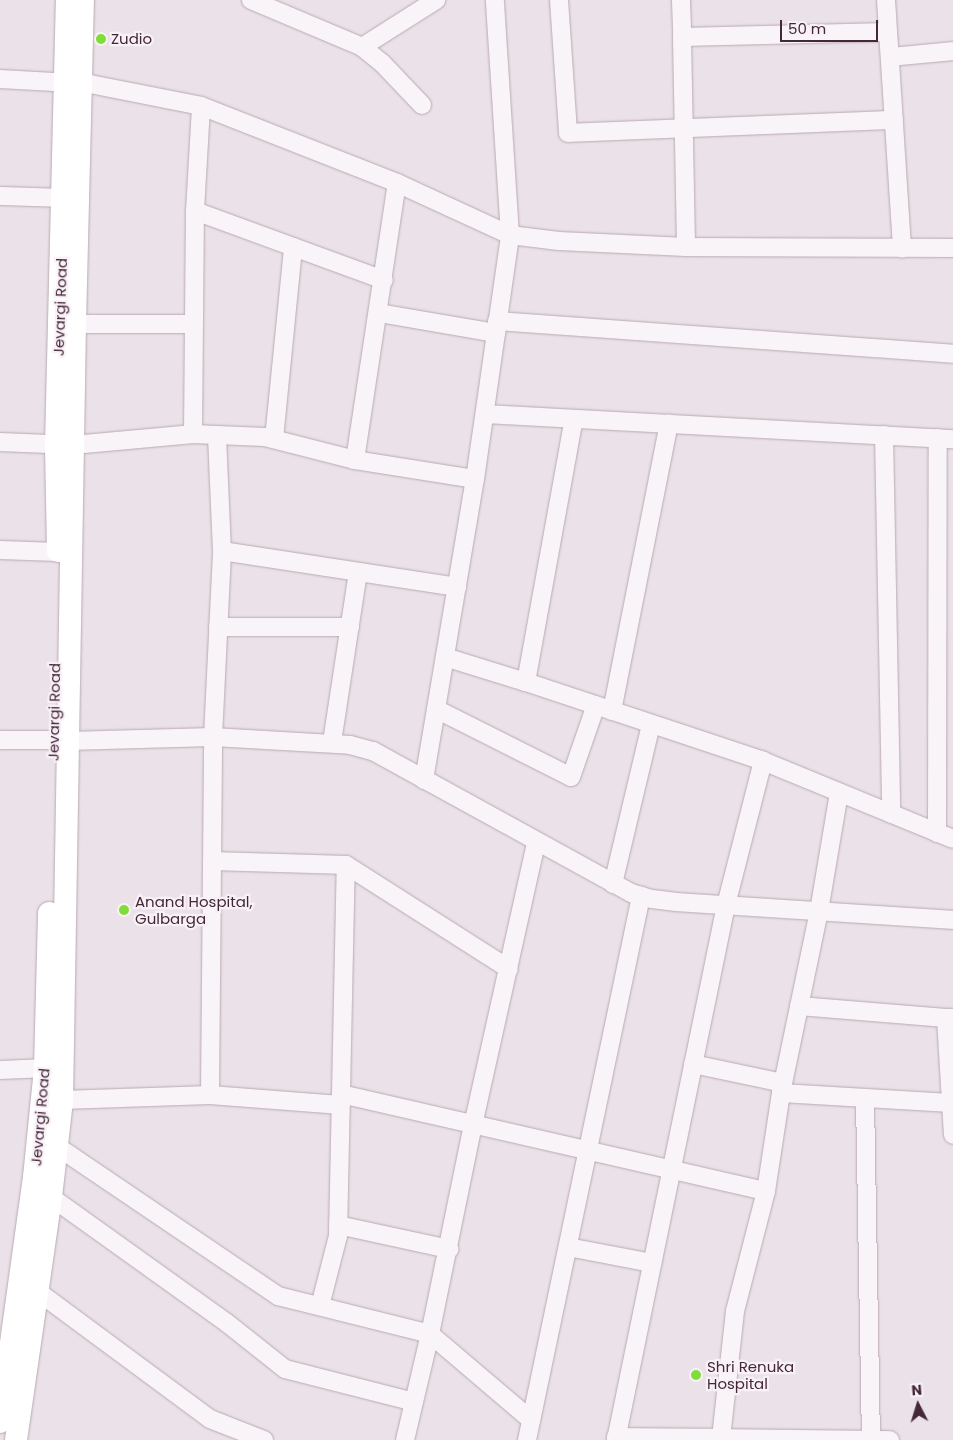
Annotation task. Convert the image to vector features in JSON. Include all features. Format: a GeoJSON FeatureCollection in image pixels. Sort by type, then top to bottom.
{"type":"FeatureCollection","features":[{"type":"Feature","properties":{"kind":"main road","name":"Jevargi Road"},"geometry":{"type":"LineString","coordinates":[[0,1417],[8,1320],[19,1274],[34,1177],[45,1068],[61,741],[58,552],[65,445],[63,198],[74,83],[67,0]]}},
{"type":"Feature","properties":{"kind":"main road"},"geometry":{"type":"LineString","coordinates":[[16,1440],[58,1147],[62,1100],[61,741],[65,445],[75,324],[74,83],[83,0]]}},
{"type":"Feature","properties":{"kind":"street"},"geometry":{"type":"LineString","coordinates":[[252,0],[362,47],[382,63],[422,105]]}},
{"type":"Feature","properties":{"kind":"street"},"geometry":{"type":"LineString","coordinates":[[362,47],[436,0]]}},
{"type":"Feature","properties":{"kind":"street"},"geometry":{"type":"LineString","coordinates":[[424,780],[475,479],[510,235],[495,0]]}},
{"type":"Feature","properties":{"kind":"street"},"geometry":{"type":"LineString","coordinates":[[559,0],[568,133],[894,120]]}},
{"type":"Feature","properties":{"kind":"street"},"geometry":{"type":"LineString","coordinates":[[681,0],[686,247]]}},
{"type":"Feature","properties":{"kind":"street"},"geometry":{"type":"LineString","coordinates":[[886,0],[902,248]]}},
{"type":"Feature","properties":{"kind":"street"},"geometry":{"type":"LineString","coordinates":[[682,37],[888,32]]}},
{"type":"Feature","properties":{"kind":"street"},"geometry":{"type":"LineString","coordinates":[[890,57],[953,51]]}},
{"type":"Feature","properties":{"kind":"street"},"geometry":{"type":"LineString","coordinates":[[0,79],[74,83],[201,106],[397,183],[510,235],[560,241],[686,247],[953,248]]}},
{"type":"Feature","properties":{"kind":"street"},"geometry":{"type":"LineString","coordinates":[[193,434],[195,211],[201,106]]}},
{"type":"Feature","properties":{"kind":"street"},"geometry":{"type":"LineString","coordinates":[[355,460],[379,313],[397,183]]}},
{"type":"Feature","properties":{"kind":"street"},"geometry":{"type":"LineString","coordinates":[[0,196],[63,198]]}},
{"type":"Feature","properties":{"kind":"street"},"geometry":{"type":"LineString","coordinates":[[195,211],[384,280]]}},
{"type":"Feature","properties":{"kind":"street"},"geometry":{"type":"LineString","coordinates":[[274,439],[294,247]]}},
{"type":"Feature","properties":{"kind":"street"},"geometry":{"type":"LineString","coordinates":[[379,313],[497,327],[953,354]]}},
{"type":"Feature","properties":{"kind":"street"},"geometry":{"type":"LineString","coordinates":[[75,324],[194,324]]}},
{"type":"Feature","properties":{"kind":"street"},"geometry":{"type":"LineString","coordinates":[[445,656],[762,761],[945,836],[946,438],[485,414]]}},
{"type":"Feature","properties":{"kind":"street"},"geometry":{"type":"LineString","coordinates":[[526,682],[574,419]]}},
{"type":"Feature","properties":{"kind":"street"},"geometry":{"type":"LineString","coordinates":[[436,709],[570,777],[604,708],[669,424]]}},
{"type":"Feature","properties":{"kind":"street"},"geometry":{"type":"LineString","coordinates":[[0,442],[65,445],[193,434],[265,437],[355,460],[475,479]]}},
{"type":"Feature","properties":{"kind":"street"},"geometry":{"type":"LineString","coordinates":[[210,1096],[213,737],[222,550],[217,435]]}},
{"type":"Feature","properties":{"kind":"street"},"geometry":{"type":"LineString","coordinates":[[884,435],[890,814]]}},
{"type":"Feature","properties":{"kind":"street"},"geometry":{"type":"LineString","coordinates":[[0,550],[58,552]]}},
{"type":"Feature","properties":{"kind":"street"},"geometry":{"type":"LineString","coordinates":[[222,550],[457,587]]}},
{"type":"Feature","properties":{"kind":"street"},"geometry":{"type":"LineString","coordinates":[[332,742],[358,572]]}},
{"type":"Feature","properties":{"kind":"street"},"geometry":{"type":"LineString","coordinates":[[218,627],[350,627]]}},
{"type":"Feature","properties":{"kind":"street"},"geometry":{"type":"LineString","coordinates":[[613,884],[651,724]]}},
{"type":"Feature","properties":{"kind":"street"},"geometry":{"type":"LineString","coordinates":[[0,740],[61,741],[213,737],[332,742],[373,751],[613,884],[641,896],[669,901],[953,920]]}},
{"type":"Feature","properties":{"kind":"street"},"geometry":{"type":"LineString","coordinates":[[762,761],[726,905],[616,1438],[890,1440]]}},
{"type":"Feature","properties":{"kind":"street"},"geometry":{"type":"LineString","coordinates":[[721,1438],[735,1311],[766,1191],[782,1088],[819,911],[839,793]]}},
{"type":"Feature","properties":{"kind":"street"},"geometry":{"type":"LineString","coordinates":[[405,1440],[449,1249],[473,1125],[536,842]]}},
{"type":"Feature","properties":{"kind":"street"},"geometry":{"type":"LineString","coordinates":[[212,860],[346,865],[509,969]]}},
{"type":"Feature","properties":{"kind":"street"},"geometry":{"type":"LineString","coordinates":[[320,1306],[338,1236],[346,865]]}},
{"type":"Feature","properties":{"kind":"street"},"geometry":{"type":"LineString","coordinates":[[527,1440],[641,896]]}},
{"type":"Feature","properties":{"kind":"street"},"geometry":{"type":"LineString","coordinates":[[799,1006],[949,1018],[953,1135]]}},
{"type":"Feature","properties":{"kind":"street"},"geometry":{"type":"LineString","coordinates":[[693,1064],[782,1088],[865,1098],[951,1104]]}},
{"type":"Feature","properties":{"kind":"street"},"geometry":{"type":"LineString","coordinates":[[0,1070],[45,1068]]}},
{"type":"Feature","properties":{"kind":"street"},"geometry":{"type":"LineString","coordinates":[[62,1100],[210,1096],[341,1100],[588,1149],[766,1191]]}},
{"type":"Feature","properties":{"kind":"street"},"geometry":{"type":"LineString","coordinates":[[865,1098],[871,1440]]}},
{"type":"Feature","properties":{"kind":"street"},"geometry":{"type":"LineString","coordinates":[[58,1147],[278,1296],[430,1334],[531,1420]]}},
{"type":"Feature","properties":{"kind":"street"},"geometry":{"type":"LineString","coordinates":[[51,1197],[227,1323],[285,1369],[414,1402]]}},
{"type":"Feature","properties":{"kind":"street"},"geometry":{"type":"LineString","coordinates":[[338,1225],[449,1249]]}},
{"type":"Feature","properties":{"kind":"street"},"geometry":{"type":"LineString","coordinates":[[568,1247],[652,1263]]}},
{"type":"Feature","properties":{"kind":"street"},"geometry":{"type":"LineString","coordinates":[[37,1291],[210,1419],[264,1440]]}},
{"type":"Feature","properties":{"kind":"place","name":"Zudio"},"geometry":{"type":"Point","coordinates":[101,39]}},
{"type":"Feature","properties":{"kind":"place","name":"Anand Hospital, Gulbarga"},"geometry":{"type":"Point","coordinates":[124,910]}},
{"type":"Feature","properties":{"kind":"place","name":"Shri Renuka Hospital"},"geometry":{"type":"Point","coordinates":[696,1375]}}]}
